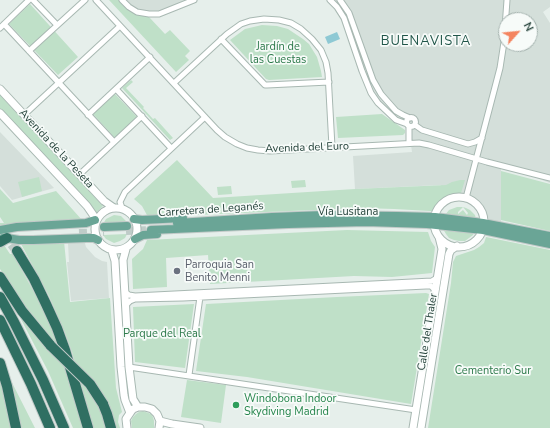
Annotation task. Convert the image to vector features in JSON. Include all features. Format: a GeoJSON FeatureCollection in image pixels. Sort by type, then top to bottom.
{"type":"FeatureCollection","features":[{"type":"Feature","properties":{"kind":"highway"},"geometry":{"type":"LineString","coordinates":[[17,251],[34,280],[57,328],[88,428]]}},
{"type":"Feature","properties":{"kind":"highway"},"geometry":{"type":"LineString","coordinates":[[1,278],[22,311],[51,346],[90,384],[103,404],[111,428]]}},
{"type":"Feature","properties":{"kind":"highway"},"geometry":{"type":"LineString","coordinates":[[0,297],[43,380],[64,428]]}},
{"type":"Feature","properties":{"kind":"highway"},"geometry":{"type":"LineString","coordinates":[[0,320],[31,384],[50,428]]}},
{"type":"Feature","properties":{"kind":"highway"},"geometry":{"type":"LineString","coordinates":[[0,363],[7,386],[16,428]]}},
{"type":"Feature","properties":{"kind":"main road"},"geometry":{"type":"LineString","coordinates":[[134,219],[142,220],[263,215],[272,217]]}},
{"type":"Feature","properties":{"kind":"main road","name":"Vía Lusitana"},"geometry":{"type":"LineString","coordinates":[[272,217],[366,215],[434,221]]}},
{"type":"Feature","properties":{"kind":"main road","name":"Carretera de Leganés"},"geometry":{"type":"LineString","coordinates":[[262,225],[151,227],[272,217]]}},
{"type":"Feature","properties":{"kind":"main road"},"geometry":{"type":"LineString","coordinates":[[1,236],[17,227],[86,223],[96,220]]}},
{"type":"Feature","properties":{"kind":"main road"},"geometry":{"type":"LineString","coordinates":[[434,221],[550,236]]}},
{"type":"Feature","properties":{"kind":"main road","name":"Vía Lusitana"},"geometry":{"type":"LineString","coordinates":[[262,225],[366,222],[427,224],[434,221]]}},
{"type":"Feature","properties":{"kind":"main road"},"geometry":{"type":"LineString","coordinates":[[135,239],[147,234],[245,229],[262,225]]}},
{"type":"Feature","properties":{"kind":"main road"},"geometry":{"type":"LineString","coordinates":[[483,227],[550,244]]}},
{"type":"Feature","properties":{"kind":"main road"},"geometry":{"type":"LineString","coordinates":[[104,229],[127,228]]}},
{"type":"Feature","properties":{"kind":"main road"},"geometry":{"type":"LineString","coordinates":[[1,236],[79,231]]}},
{"type":"Feature","properties":{"kind":"main road"},"geometry":{"type":"LineString","coordinates":[[1,236],[19,240],[87,238],[94,238],[98,240]]}},
{"type":"Feature","properties":{"kind":"street"},"geometry":{"type":"LineString","coordinates":[[29,0],[2,26],[30,51],[114,142]]}},
{"type":"Feature","properties":{"kind":"street"},"geometry":{"type":"LineString","coordinates":[[33,0],[57,25]]}},
{"type":"Feature","properties":{"kind":"street"},"geometry":{"type":"LineString","coordinates":[[30,51],[85,0]]}},
{"type":"Feature","properties":{"kind":"street","name":"Avenida del Euro"},"geometry":{"type":"LineString","coordinates":[[96,0],[225,137],[247,148],[270,150],[419,143],[550,178]]}},
{"type":"Feature","properties":{"kind":"street"},"geometry":{"type":"LineString","coordinates":[[122,0],[137,12],[149,14],[159,14],[194,0]]}},
{"type":"Feature","properties":{"kind":"street"},"geometry":{"type":"LineString","coordinates":[[330,0],[337,7],[344,18],[371,93],[378,103],[396,120],[422,130],[468,144],[482,138]]}},
{"type":"Feature","properties":{"kind":"street"},"geometry":{"type":"LineString","coordinates":[[340,0],[349,13],[373,80],[381,94],[396,111],[403,116],[415,119],[416,123],[411,125]]}},
{"type":"Feature","properties":{"kind":"street"},"geometry":{"type":"LineString","coordinates":[[466,198],[500,68],[504,44],[507,0]]}},
{"type":"Feature","properties":{"kind":"street"},"geometry":{"type":"LineString","coordinates":[[174,83],[236,27],[250,21],[271,19],[291,23],[301,28],[308,34],[316,43],[326,62],[328,73],[332,147]]}},
{"type":"Feature","properties":{"kind":"street"},"geometry":{"type":"LineString","coordinates":[[24,115],[120,26]]}},
{"type":"Feature","properties":{"kind":"street"},"geometry":{"type":"LineString","coordinates":[[221,39],[265,85],[328,82]]}},
{"type":"Feature","properties":{"kind":"street"},"geometry":{"type":"LineString","coordinates":[[88,115],[150,57]]}},
{"type":"Feature","properties":{"kind":"street","name":"Avenida de la Peseta"},"geometry":{"type":"LineString","coordinates":[[0,89],[79,175],[104,201],[114,208]]}},
{"type":"Feature","properties":{"kind":"street"},"geometry":{"type":"LineString","coordinates":[[116,89],[171,148]]}},
{"type":"Feature","properties":{"kind":"street","name":"Avenida de la Peseta"},"geometry":{"type":"LineString","coordinates":[[0,113],[87,206],[96,220]]}},
{"type":"Feature","properties":{"kind":"street"},"geometry":{"type":"LineString","coordinates":[[79,175],[142,116]]}},
{"type":"Feature","properties":{"kind":"street"},"geometry":{"type":"LineString","coordinates":[[122,208],[120,202],[125,192],[205,117]]}},
{"type":"Feature","properties":{"kind":"street"},"geometry":{"type":"LineString","coordinates":[[409,143],[411,125],[407,121],[410,118]]}},
{"type":"Feature","properties":{"kind":"street"},"geometry":{"type":"LineString","coordinates":[[434,221],[439,207],[444,202],[452,198],[459,197],[466,198],[474,202],[479,208],[482,216],[483,227],[479,236],[473,242],[466,245],[457,246],[447,244],[439,237]]}},
{"type":"Feature","properties":{"kind":"street"},"geometry":{"type":"LineString","coordinates":[[126,249],[112,251],[98,240],[95,230],[96,220],[105,210],[122,208],[130,212],[137,228],[135,239],[126,249],[123,260],[129,367],[133,399],[138,407]]}},
{"type":"Feature","properties":{"kind":"street","name":"Calle del Thaler"},"geometry":{"type":"LineString","coordinates":[[413,428],[442,249],[434,221]]}},
{"type":"Feature","properties":{"kind":"street","name":"Calle del Thaler"},"geometry":{"type":"LineString","coordinates":[[421,428],[449,254],[450,250],[457,246]]}},
{"type":"Feature","properties":{"kind":"street"},"geometry":{"type":"LineString","coordinates":[[112,251],[115,261],[124,395],[130,413]]}},
{"type":"Feature","properties":{"kind":"street"},"geometry":{"type":"LineString","coordinates":[[125,292],[129,295],[135,296],[432,281],[437,278]]}},
{"type":"Feature","properties":{"kind":"street"},"geometry":{"type":"LineString","coordinates":[[126,306],[130,301],[135,299],[200,298],[426,286],[431,286],[435,290]]}},
{"type":"Feature","properties":{"kind":"street"},"geometry":{"type":"LineString","coordinates":[[189,375],[200,298]]}},
{"type":"Feature","properties":{"kind":"street"},"geometry":{"type":"LineString","coordinates":[[129,367],[416,410]]}},
{"type":"Feature","properties":{"kind":"street"},"geometry":{"type":"LineString","coordinates":[[127,428],[126,419],[133,409],[145,406],[152,409],[157,414],[159,424],[172,424],[200,428]]}},
{"type":"Feature","properties":{"kind":"shaded area"},"geometry":{"type":"Polygon","coordinates":[[[122,0],[194,0],[159,14],[137,12],[122,0]]]}},
{"type":"Feature","properties":{"kind":"shaded area"},"geometry":{"type":"Polygon","coordinates":[[[330,0],[550,0],[550,7],[543,12],[550,23],[550,183],[501,165],[501,222],[488,221],[485,211],[479,203],[471,197],[460,195],[441,199],[441,185],[355,189],[353,156],[412,152],[409,131],[407,128],[396,120],[371,93],[344,18],[330,0]]]}},
{"type":"Feature","properties":{"kind":"shaded area"},"geometry":{"type":"Polygon","coordinates":[[[0,132],[54,188],[12,200],[0,186],[0,132]]]}},
{"type":"Feature","properties":{"kind":"shaded area"},"geometry":{"type":"Polygon","coordinates":[[[84,240],[86,247],[95,257],[107,262],[109,298],[71,301],[67,262],[69,262],[68,243],[69,241],[84,240]]]}},
{"type":"Feature","properties":{"kind":"green space"},"geometry":{"type":"Polygon","coordinates":[[[109,0],[119,0],[132,12],[149,17],[165,34],[170,30],[190,51],[185,56],[189,60],[176,72],[109,0]]]}},
{"type":"Feature","properties":{"kind":"green space"},"geometry":{"type":"Polygon","coordinates":[[[30,4],[78,57],[58,75],[9,24],[30,4]]]}},
{"type":"Feature","properties":{"kind":"green space","name":"Jardín de las Cuestas"},"geometry":{"type":"Polygon","coordinates":[[[262,25],[277,26],[288,29],[309,44],[317,57],[322,77],[266,79],[230,40],[245,29],[262,25]]]}},
{"type":"Feature","properties":{"kind":"green space"},"geometry":{"type":"Polygon","coordinates":[[[131,80],[133,82],[126,88],[153,119],[155,118],[173,138],[170,140],[122,88],[131,80]]]}},
{"type":"Feature","properties":{"kind":"green space"},"geometry":{"type":"Polygon","coordinates":[[[115,94],[137,117],[115,138],[93,114],[115,94]]]}},
{"type":"Feature","properties":{"kind":"green space"},"geometry":{"type":"Polygon","coordinates":[[[0,95],[103,206],[96,213],[0,110],[0,95]]]}},
{"type":"Feature","properties":{"kind":"green space"},"geometry":{"type":"Polygon","coordinates":[[[382,114],[405,130],[405,133],[403,135],[338,138],[336,117],[382,114]]]}},
{"type":"Feature","properties":{"kind":"green space"},"geometry":{"type":"Polygon","coordinates":[[[177,160],[213,198],[446,185],[452,182],[465,180],[461,193],[445,197],[432,211],[361,208],[148,217],[142,206],[134,199],[177,160]]]}},
{"type":"Feature","properties":{"kind":"green space"},"geometry":{"type":"Polygon","coordinates":[[[501,171],[550,184],[550,231],[501,220],[501,171]]]}},
{"type":"Feature","properties":{"kind":"green space"},"geometry":{"type":"Polygon","coordinates":[[[39,177],[42,191],[22,197],[18,182],[39,177]]]}},
{"type":"Feature","properties":{"kind":"green space"},"geometry":{"type":"Polygon","coordinates":[[[305,180],[306,187],[292,188],[291,181],[305,180]]]}},
{"type":"Feature","properties":{"kind":"green space"},"geometry":{"type":"Polygon","coordinates":[[[231,186],[232,194],[218,195],[217,187],[231,186]]]}},
{"type":"Feature","properties":{"kind":"green space"},"geometry":{"type":"Polygon","coordinates":[[[0,189],[13,203],[56,191],[82,220],[0,227],[0,223],[4,223],[0,217],[0,189]]]}},
{"type":"Feature","properties":{"kind":"green space"},"geometry":{"type":"Polygon","coordinates":[[[457,207],[463,207],[470,210],[475,215],[476,219],[445,215],[449,210],[457,207]],[[463,207],[458,214],[463,210],[467,215],[468,213],[463,207]]]}},
{"type":"Feature","properties":{"kind":"green space"},"geometry":{"type":"Polygon","coordinates":[[[114,215],[121,216],[128,223],[103,224],[106,219],[114,215]]]}},
{"type":"Feature","properties":{"kind":"green space"},"geometry":{"type":"Polygon","coordinates":[[[443,229],[474,233],[465,241],[459,241],[449,238],[443,229]]]}},
{"type":"Feature","properties":{"kind":"green space"},"geometry":{"type":"Polygon","coordinates":[[[347,230],[428,232],[435,247],[432,273],[392,277],[354,276],[210,284],[208,255],[166,258],[167,287],[133,289],[132,259],[143,249],[147,240],[347,230]]]}},
{"type":"Feature","properties":{"kind":"green space"},"geometry":{"type":"Polygon","coordinates":[[[127,234],[125,238],[114,243],[106,239],[103,235],[127,234]]]}},
{"type":"Feature","properties":{"kind":"green space","name":"Cementerio Sur"},"geometry":{"type":"Polygon","coordinates":[[[486,237],[550,250],[550,428],[428,428],[453,262],[456,256],[479,247],[484,243],[486,237]]]}},
{"type":"Feature","properties":{"kind":"green space"},"geometry":{"type":"Polygon","coordinates":[[[64,241],[70,302],[110,298],[116,388],[122,412],[119,415],[118,422],[120,428],[93,428],[72,352],[65,333],[49,296],[21,244],[64,241]]]}},
{"type":"Feature","properties":{"kind":"green space"},"geometry":{"type":"Polygon","coordinates":[[[4,245],[10,254],[13,254],[45,312],[60,345],[85,428],[73,428],[48,371],[12,302],[26,310],[0,269],[0,248],[4,245]]]}},
{"type":"Feature","properties":{"kind":"green space"},"geometry":{"type":"Polygon","coordinates":[[[429,294],[411,404],[247,377],[196,371],[206,304],[429,294]]]}},
{"type":"Feature","properties":{"kind":"green space","name":"Parque del Real"},"geometry":{"type":"Polygon","coordinates":[[[194,304],[185,368],[135,362],[133,307],[194,304]]]}},
{"type":"Feature","properties":{"kind":"green space"},"geometry":{"type":"Polygon","coordinates":[[[0,359],[35,428],[0,428],[0,359]]]}},
{"type":"Feature","properties":{"kind":"green space"},"geometry":{"type":"Polygon","coordinates":[[[187,380],[226,385],[221,423],[181,417],[187,380]]]}},
{"type":"Feature","properties":{"kind":"green space"},"geometry":{"type":"Polygon","coordinates":[[[143,411],[151,414],[153,417],[154,428],[132,428],[131,421],[133,417],[139,412],[143,411]]]}},
{"type":"Feature","properties":{"kind":"water"},"geometry":{"type":"Polygon","coordinates":[[[337,32],[340,39],[328,44],[325,37],[337,32]]]}},
{"type":"Feature","properties":{"kind":"tunnel"},"geometry":{"type":"LineString","coordinates":[[126,231],[151,230]]}},
{"type":"Feature","properties":{"kind":"tunnel"},"geometry":{"type":"LineString","coordinates":[[3,232],[17,251]]}},
{"type":"Feature","properties":{"kind":"tunnel"},"geometry":{"type":"LineString","coordinates":[[79,233],[104,232]]}},
{"type":"Feature","properties":{"kind":"place","name":"Parroquia San Benito Menni"},"geometry":{"type":"Point","coordinates":[177,271]}},
{"type":"Feature","properties":{"kind":"place","name":"Windobona Indoor Skydiving Madrid"},"geometry":{"type":"Point","coordinates":[236,405]}},
{"type":"Feature","properties":{"kind":"district","name":"BUENAVISTA"},"geometry":{"type":"Point","coordinates":[426,42]}}]}
